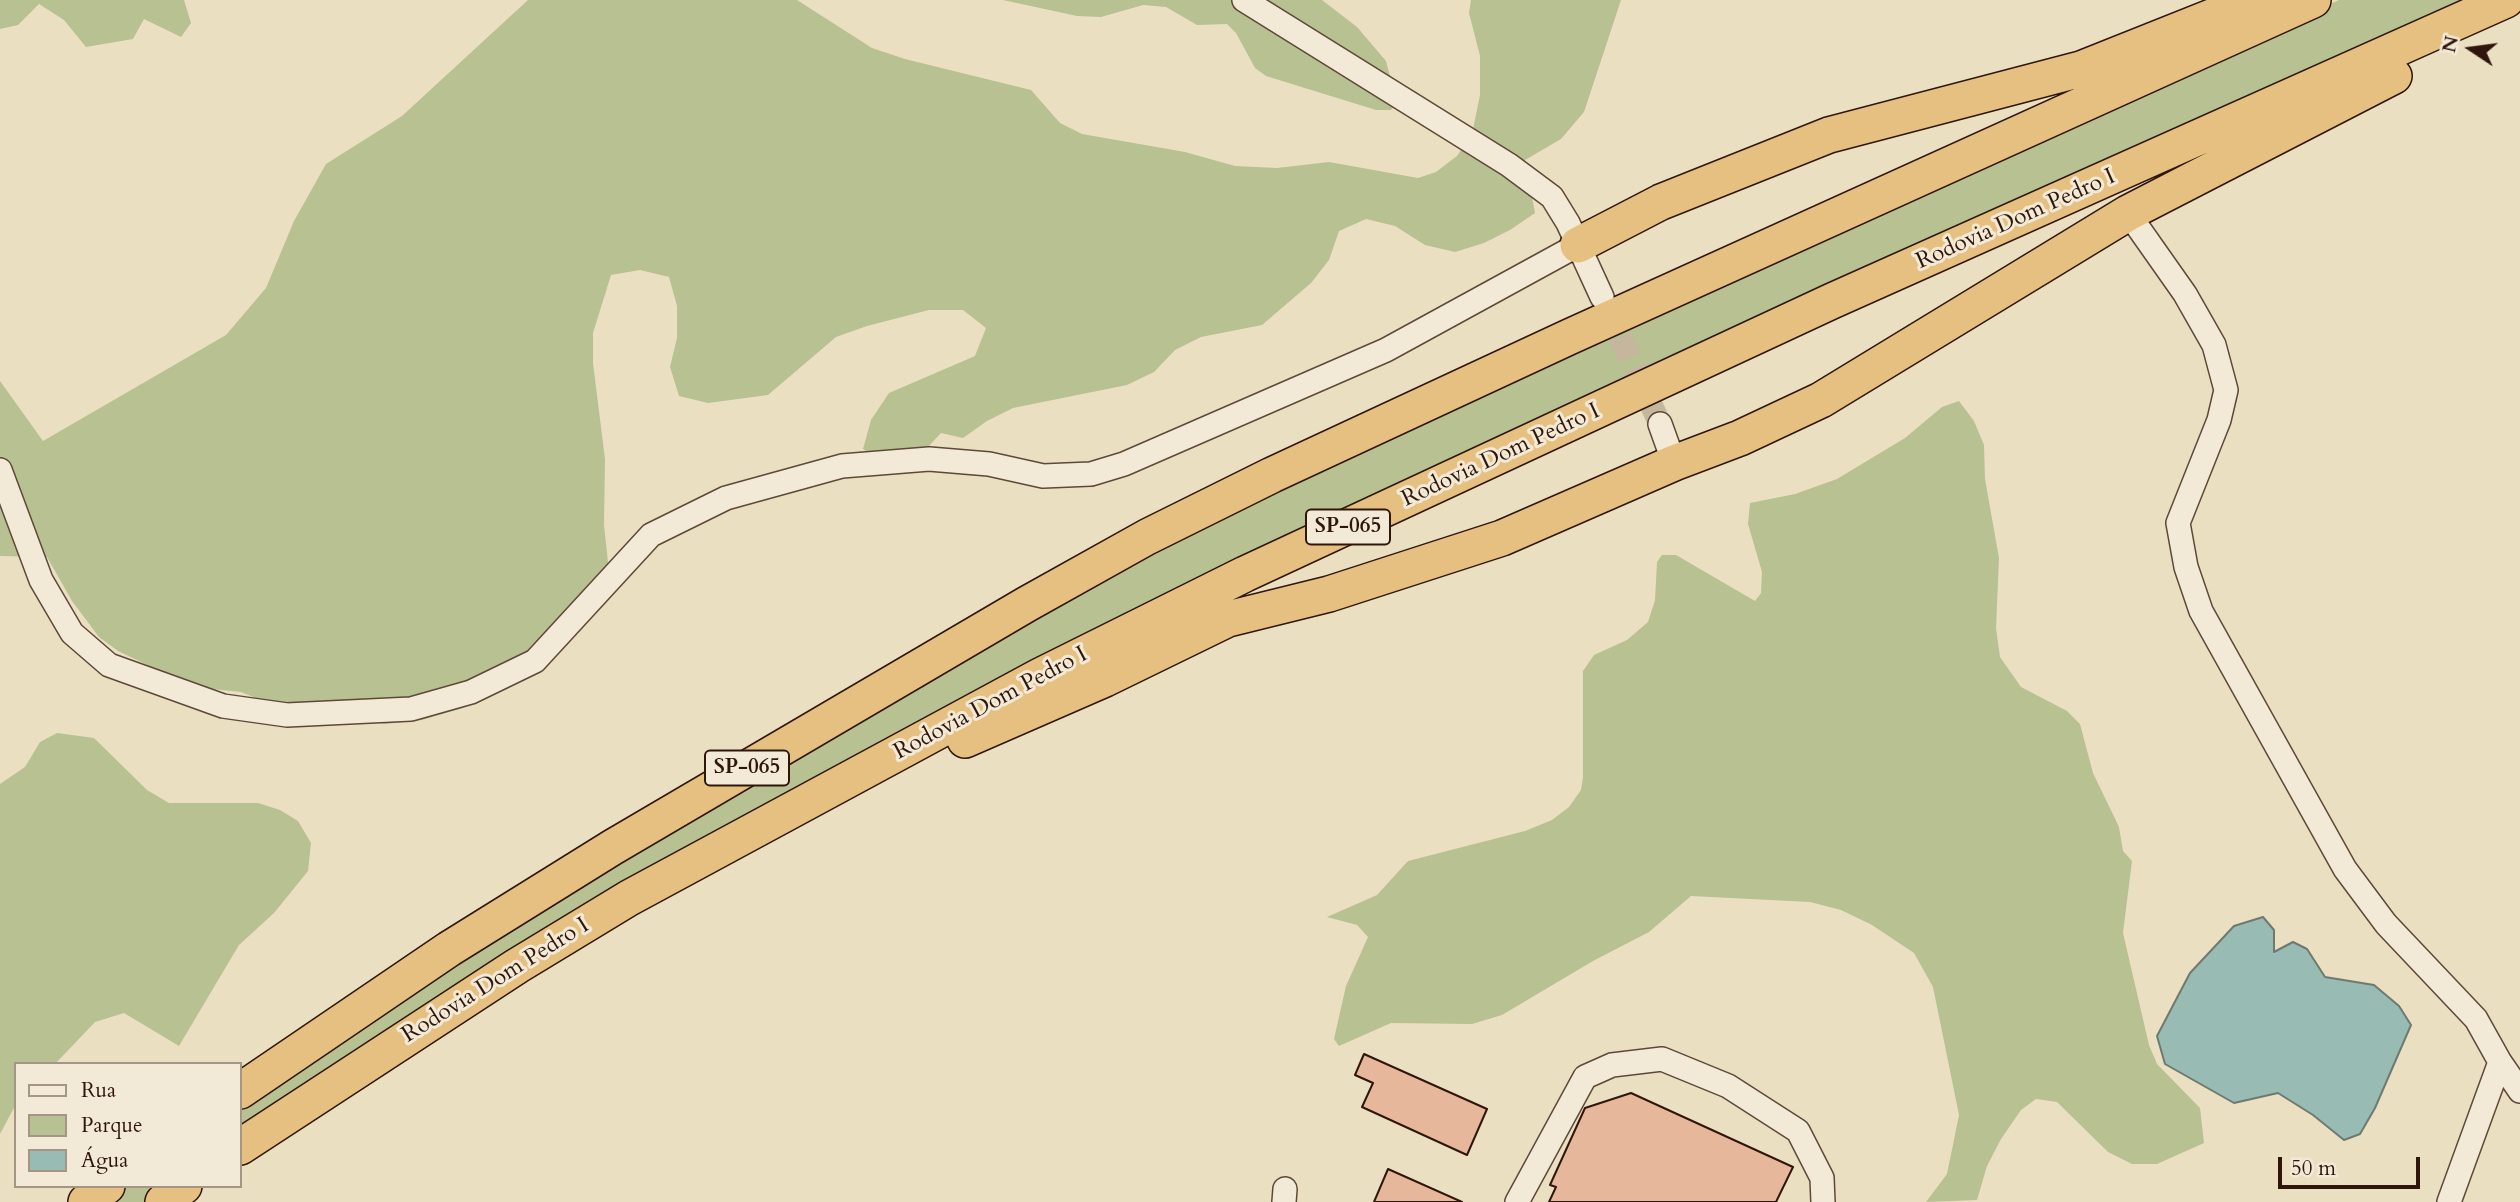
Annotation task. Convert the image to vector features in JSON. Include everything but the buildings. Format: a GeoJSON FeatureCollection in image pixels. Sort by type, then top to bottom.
{"type":"FeatureCollection","features":[{"type":"Feature","properties":{"kind":"highway"},"geometry":{"type":"LineString","coordinates":[[1578,245],[1661,202],[1829,135],[2081,69],[2255,0]]}},
{"type":"Feature","properties":{"kind":"highway","name":"SP-065"},"geometry":{"type":"LineString","coordinates":[[242,1090],[449,949],[613,847],[1027,604],[1147,537],[1272,475],[1582,331],[2314,0]]}},
{"type":"Feature","properties":{"kind":"highway","name":"Rodovia Dom Pedro I"},"geometry":{"type":"LineString","coordinates":[[242,1146],[505,974],[629,898],[1040,676],[1245,574],[1832,301],[2506,0]]}},
{"type":"Feature","properties":{"kind":"highway"},"geometry":{"type":"LineString","coordinates":[[629,898],[934,753],[1105,679],[1228,619],[1329,594],[1502,538],[1674,463],[1741,438],[1821,400],[2128,214],[2520,8]]}},
{"type":"Feature","properties":{"kind":"highway"},"geometry":{"type":"LineString","coordinates":[[86,1202],[104,1188]]}},
{"type":"Feature","properties":{"kind":"highway"},"geometry":{"type":"LineString","coordinates":[[163,1202],[181,1188]]}},
{"type":"Feature","properties":{"kind":"street"},"geometry":{"type":"LineString","coordinates":[[1244,0],[1510,165],[1552,197],[1602,297]]}},
{"type":"Feature","properties":{"kind":"street"},"geometry":{"type":"LineString","coordinates":[[2128,214],[2185,294],[2214,345],[2226,390],[2219,420],[2178,523],[2186,567],[2201,611],[2345,869],[2386,924],[2476,1019],[2520,1091]]}},
{"type":"Feature","properties":{"kind":"street"},"geometry":{"type":"LineString","coordinates":[[0,470],[41,580],[72,633],[109,664],[223,706],[287,715],[411,709],[471,692],[535,661],[651,535],[726,498],[842,466],[929,458],[989,464],[1043,476],[1091,474],[1124,464],[1386,350],[1578,245]]}},
{"type":"Feature","properties":{"kind":"street"},"geometry":{"type":"LineString","coordinates":[[1660,424],[1674,463]]}},
{"type":"Feature","properties":{"kind":"street"},"geometry":{"type":"LineString","coordinates":[[1517,1202],[1585,1077],[1612,1065],[1662,1059],[1728,1086],[1798,1131],[1822,1178],[1823,1202]]}},
{"type":"Feature","properties":{"kind":"street"},"geometry":{"type":"LineString","coordinates":[[2449,1202],[2500,1062]]}},
{"type":"Feature","properties":{"kind":"green space"},"geometry":{"type":"Polygon","coordinates":[[[0,0],[184,0],[191,23],[181,37],[144,19],[133,39],[86,47],[64,20],[39,4],[18,25],[0,29],[0,0]]]}},
{"type":"Feature","properties":{"kind":"green space"},"geometry":{"type":"Polygon","coordinates":[[[528,0],[797,0],[872,48],[905,59],[1031,90],[1060,123],[1082,134],[1185,152],[1235,166],[1277,168],[1329,162],[1418,178],[1436,172],[1457,156],[1472,134],[1480,95],[1480,56],[1469,13],[1471,0],[1621,0],[1584,112],[1561,139],[1525,160],[1535,213],[1510,230],[1484,243],[1455,252],[1425,245],[1395,226],[1366,219],[1339,231],[1329,260],[1311,283],[1262,325],[1201,337],[1175,350],[1154,372],[1127,385],[1013,408],[987,421],[963,438],[941,433],[916,460],[887,466],[863,449],[871,420],[889,393],[975,356],[986,328],[963,310],[929,310],[836,337],[768,395],[708,403],[679,396],[670,367],[677,338],[677,306],[669,277],[640,270],[611,275],[593,333],[593,363],[605,459],[604,525],[611,590],[538,669],[463,708],[422,720],[385,724],[283,709],[241,692],[212,689],[160,671],[118,651],[99,637],[72,601],[47,557],[0,556],[0,381],[43,441],[226,335],[266,288],[294,221],[326,164],[402,116],[528,0]]]}},
{"type":"Feature","properties":{"kind":"green space"},"geometry":{"type":"Polygon","coordinates":[[[1003,0],[1322,0],[1357,27],[1386,61],[1397,103],[1391,110],[1376,110],[1266,76],[1255,68],[1236,33],[1227,24],[1197,25],[1166,7],[1143,5],[1101,17],[1077,16],[1003,0]]]}},
{"type":"Feature","properties":{"kind":"green space"},"geometry":{"type":"Polygon","coordinates":[[[2339,0],[2473,0],[1321,527],[242,1135],[242,1104],[463,955],[1170,540],[1750,267],[2339,0]]]}},
{"type":"Feature","properties":{"kind":"green space"},"geometry":{"type":"Polygon","coordinates":[[[1959,401],[1974,421],[1984,445],[1985,479],[1999,558],[1996,628],[2000,657],[2021,687],[2067,711],[2080,724],[2093,773],[2119,827],[2123,851],[2132,861],[2123,933],[2149,1045],[2157,1064],[2200,1108],[2204,1143],[2157,1164],[2132,1164],[2108,1152],[2057,1102],[2036,1099],[2021,1110],[2001,1139],[1987,1166],[1977,1200],[1926,1202],[1947,1174],[1959,1115],[1933,987],[1914,953],[1872,925],[1841,910],[1810,902],[1691,896],[1649,932],[1593,961],[1502,1015],[1472,1024],[1391,1023],[1339,1046],[1334,1039],[1346,986],[1368,937],[1357,925],[1327,917],[1377,895],[1408,861],[1525,831],[1552,820],[1569,807],[1581,790],[1583,777],[1583,671],[1594,655],[1627,640],[1648,622],[1655,600],[1657,562],[1662,555],[1676,555],[1755,601],[1761,593],[1762,572],[1748,524],[1750,503],[1795,494],[1837,479],[1905,438],[1942,407],[1959,401]]]}},
{"type":"Feature","properties":{"kind":"green space"},"geometry":{"type":"Polygon","coordinates":[[[57,733],[94,738],[147,790],[169,803],[258,803],[280,810],[298,821],[311,843],[308,871],[274,913],[239,945],[179,1046],[124,1013],[95,1022],[57,1062],[14,1062],[14,1108],[0,1134],[0,784],[25,767],[40,742],[57,733]]]}},
{"type":"Feature","properties":{"kind":"green space"},"geometry":{"type":"Polygon","coordinates":[[[123,1188],[165,1188],[146,1202],[105,1202],[123,1188]]]}},
{"type":"Feature","properties":{"kind":"water"},"geometry":{"type":"Polygon","coordinates":[[[2263,917],[2274,930],[2274,952],[2293,942],[2307,949],[2325,977],[2374,985],[2399,1006],[2411,1025],[2375,1108],[2360,1134],[2344,1140],[2313,1115],[2278,1093],[2234,1103],[2165,1064],[2157,1036],[2190,973],[2234,926],[2263,917]]]}},
{"type":"Feature","properties":{"kind":"tunnel"},"geometry":{"type":"LineString","coordinates":[[1606,306],[1660,424]]}}]}
